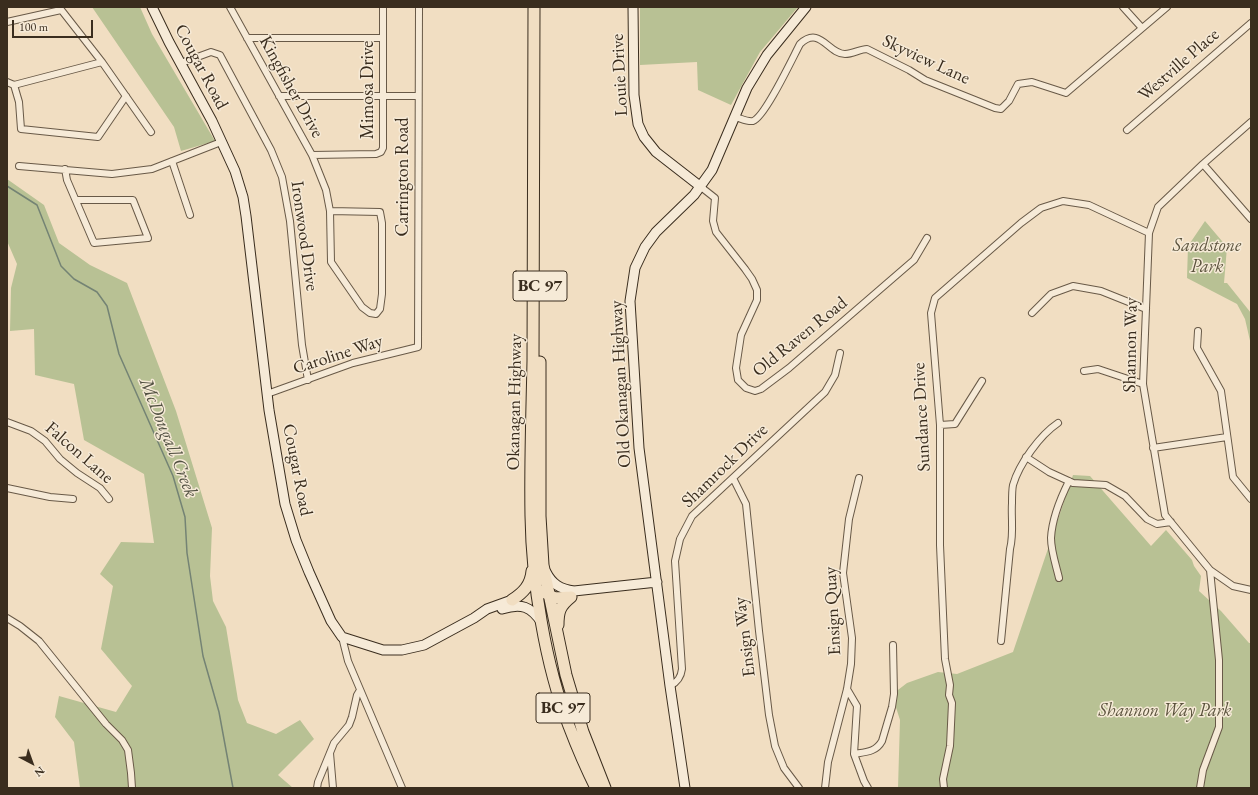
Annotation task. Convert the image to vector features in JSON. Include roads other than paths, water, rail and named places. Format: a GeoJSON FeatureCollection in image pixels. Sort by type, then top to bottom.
{"type":"FeatureCollection","features":[{"type":"Feature","properties":{"kind":"highway","name":"Okanagan Highway"},"geometry":{"type":"LineString","coordinates":[[512,600],[521,594],[530,583],[532,576],[531,428],[533,363],[534,7]]}},
{"type":"Feature","properties":{"kind":"highway","name":"Okanagan Highway"},"geometry":{"type":"LineString","coordinates":[[542,7],[540,516],[543,565],[542,624],[550,663],[569,726],[596,788]]}},
{"type":"Feature","properties":{"kind":"highway"},"geometry":{"type":"LineString","coordinates":[[532,549],[540,566],[544,592],[543,596]]}},
{"type":"Feature","properties":{"kind":"highway","name":"Okanagan Highway"},"geometry":{"type":"LineString","coordinates":[[543,596],[557,637],[566,675],[583,732],[605,788]]}},
{"type":"Feature","properties":{"kind":"highway"},"geometry":{"type":"LineString","coordinates":[[512,600],[543,596],[556,598],[571,597]]}},
{"type":"Feature","properties":{"kind":"highway"},"geometry":{"type":"LineString","coordinates":[[557,637],[560,607],[571,597]]}},
{"type":"Feature","properties":{"kind":"street","name":"Cougar Road"},"geometry":{"type":"LineString","coordinates":[[152,7],[212,121],[235,171],[242,197],[267,394],[284,504],[309,572],[332,621],[342,637],[348,661],[402,788]]}},
{"type":"Feature","properties":{"kind":"street","name":"Kingfisher Drive"},"geometry":{"type":"LineString","coordinates":[[230,7],[312,155],[323,182],[330,211],[380,212],[382,223],[382,294],[380,309],[376,314],[370,313],[362,307],[331,262],[330,211]]}},
{"type":"Feature","properties":{"kind":"street","name":"Mimosa Drive"},"geometry":{"type":"LineString","coordinates":[[312,155],[376,154],[381,152],[383,148],[383,7]]}},
{"type":"Feature","properties":{"kind":"street","name":"Carrington Road"},"geometry":{"type":"LineString","coordinates":[[418,347],[419,7]]}},
{"type":"Feature","properties":{"kind":"street","name":"Louie Drive"},"geometry":{"type":"LineString","coordinates":[[633,7],[634,95],[638,124],[644,137],[656,152],[701,187]]}},
{"type":"Feature","properties":{"kind":"street","name":"Old Okanagan Highway"},"geometry":{"type":"LineString","coordinates":[[685,788],[639,448],[630,301],[635,268],[645,247],[656,232],[701,187],[712,170],[747,88],[767,55],[806,7]]}},
{"type":"Feature","properties":{"kind":"street"},"geometry":{"type":"LineString","coordinates":[[1123,7],[1142,28],[1166,7]]}},
{"type":"Feature","properties":{"kind":"street"},"geometry":{"type":"LineString","coordinates":[[7,22],[60,8],[102,62],[151,132]]}},
{"type":"Feature","properties":{"kind":"street"},"geometry":{"type":"LineString","coordinates":[[1248,25],[1251,33]]}},
{"type":"Feature","properties":{"kind":"street","name":"Westville Place"},"geometry":{"type":"LineString","coordinates":[[1128,130],[1248,25]]}},
{"type":"Feature","properties":{"kind":"street","name":"Skyview Lane"},"geometry":{"type":"LineString","coordinates":[[735,117],[749,121],[758,118],[774,94],[800,44],[809,38],[823,40],[835,51],[845,54],[868,49],[925,80],[995,108],[1001,109],[1009,101],[1018,84],[1032,82],[1066,93],[1142,28]]}},
{"type":"Feature","properties":{"kind":"street"},"geometry":{"type":"LineString","coordinates":[[247,38],[383,38]]}},
{"type":"Feature","properties":{"kind":"street","name":"Ironwood Drive"},"geometry":{"type":"LineString","coordinates":[[181,64],[211,52],[220,55],[271,150],[282,177],[290,221],[302,345],[308,380]]}},
{"type":"Feature","properties":{"kind":"street"},"geometry":{"type":"LineString","coordinates":[[7,82],[14,84],[102,62]]}},
{"type":"Feature","properties":{"kind":"street"},"geometry":{"type":"LineString","coordinates":[[14,84],[19,102],[21,129],[29,130],[98,136],[126,96]]}},
{"type":"Feature","properties":{"kind":"street"},"geometry":{"type":"LineString","coordinates":[[279,96],[418,96]]}},
{"type":"Feature","properties":{"kind":"street","name":"Shannon Way"},"geometry":{"type":"LineString","coordinates":[[1251,122],[1203,164],[1158,207],[1149,233],[1143,384],[1165,515],[1210,570],[1233,586],[1251,590]]}},
{"type":"Feature","properties":{"kind":"street"},"geometry":{"type":"LineString","coordinates":[[19,166],[112,174],[152,169],[222,142]]}},
{"type":"Feature","properties":{"kind":"street"},"geometry":{"type":"LineString","coordinates":[[172,161],[190,215]]}},
{"type":"Feature","properties":{"kind":"street"},"geometry":{"type":"LineString","coordinates":[[1203,164],[1251,219]]}},
{"type":"Feature","properties":{"kind":"street"},"geometry":{"type":"LineString","coordinates":[[65,169],[67,180],[94,243],[148,238],[133,200],[76,200]]}},
{"type":"Feature","properties":{"kind":"street","name":"Old Raven Road"},"geometry":{"type":"LineString","coordinates":[[701,187],[715,198],[713,221],[716,232],[745,268],[757,290],[757,300],[741,335],[736,368],[738,380],[746,388],[755,391],[761,389],[789,368],[914,260],[927,238]]}},
{"type":"Feature","properties":{"kind":"street","name":"Sundance Drive"},"geometry":{"type":"LineString","coordinates":[[944,788],[943,779],[950,746],[952,703],[949,695],[950,685],[945,659],[940,545],[940,425],[931,313],[935,298],[1021,223],[1041,208],[1063,202],[1089,205],[1149,233]]}},
{"type":"Feature","properties":{"kind":"street"},"geometry":{"type":"LineString","coordinates":[[1032,313],[1051,294],[1073,286],[1101,291],[1146,309]]}},
{"type":"Feature","properties":{"kind":"street"},"geometry":{"type":"LineString","coordinates":[[1198,331],[1197,348],[1221,391],[1233,477],[1251,499]]}},
{"type":"Feature","properties":{"kind":"street","name":"Caroline Way"},"geometry":{"type":"LineString","coordinates":[[267,394],[354,363],[418,347]]}},
{"type":"Feature","properties":{"kind":"street","name":"Shamrock Drive"},"geometry":{"type":"LineString","coordinates":[[670,686],[675,684],[679,679],[682,669],[675,561],[680,539],[692,516],[825,392],[835,375],[840,353]]}},
{"type":"Feature","properties":{"kind":"street"},"geometry":{"type":"LineString","coordinates":[[1084,371],[1098,369],[1143,384]]}},
{"type":"Feature","properties":{"kind":"street"},"geometry":{"type":"LineString","coordinates":[[940,425],[955,424],[982,381]]}},
{"type":"Feature","properties":{"kind":"street","name":"Falcon Lane"},"geometry":{"type":"LineString","coordinates":[[7,422],[31,431],[45,441],[60,459],[77,473],[100,488],[109,500]]}},
{"type":"Feature","properties":{"kind":"street"},"geometry":{"type":"LineString","coordinates":[[1001,641],[1012,541],[1013,485],[1026,457],[1048,429],[1058,423]]}},
{"type":"Feature","properties":{"kind":"street"},"geometry":{"type":"LineString","coordinates":[[1153,448],[1227,437]]}},
{"type":"Feature","properties":{"kind":"street"},"geometry":{"type":"LineString","coordinates":[[1026,457],[1049,472],[1073,483],[1106,485],[1125,496],[1147,519],[1157,524],[1171,522]]}},
{"type":"Feature","properties":{"kind":"street","name":"Ensign Way"},"geometry":{"type":"LineString","coordinates":[[733,478],[746,504],[769,715],[775,746],[784,768],[799,788]]}},
{"type":"Feature","properties":{"kind":"street","name":"Ensign Quay"},"geometry":{"type":"LineString","coordinates":[[825,788],[828,762],[847,689],[851,664],[852,638],[843,573],[849,519],[859,478]]}},
{"type":"Feature","properties":{"kind":"street"},"geometry":{"type":"LineString","coordinates":[[1059,578],[1052,550],[1051,537],[1057,509],[1069,481]]}},
{"type":"Feature","properties":{"kind":"street"},"geometry":{"type":"LineString","coordinates":[[7,488],[50,497],[73,499]]}},
{"type":"Feature","properties":{"kind":"street"},"geometry":{"type":"LineString","coordinates":[[543,565],[550,578],[558,587],[564,590],[574,591],[594,588],[609,588],[657,582]]}},
{"type":"Feature","properties":{"kind":"street"},"geometry":{"type":"LineString","coordinates":[[1200,788],[1203,770],[1219,728],[1219,660],[1210,570]]}},
{"type":"Feature","properties":{"kind":"street"},"geometry":{"type":"LineString","coordinates":[[571,597],[594,593],[609,588]]}},
{"type":"Feature","properties":{"kind":"street"},"geometry":{"type":"LineString","coordinates":[[342,637],[383,650],[402,650],[424,644],[474,618],[487,609],[512,600]]}},
{"type":"Feature","properties":{"kind":"street"},"geometry":{"type":"LineString","coordinates":[[474,618],[512,606],[517,606],[530,609],[538,617],[542,624]]}},
{"type":"Feature","properties":{"kind":"street"},"geometry":{"type":"LineString","coordinates":[[7,618],[20,626],[39,642],[67,678],[106,724],[122,740],[128,750],[132,788]]}},
{"type":"Feature","properties":{"kind":"street"},"geometry":{"type":"LineString","coordinates":[[854,754],[875,750],[880,746],[882,741],[892,707],[894,694],[895,680],[893,645]]}},
{"type":"Feature","properties":{"kind":"street"},"geometry":{"type":"LineString","coordinates":[[847,689],[857,706],[854,754],[868,788]]}},
{"type":"Feature","properties":{"kind":"street"},"geometry":{"type":"LineString","coordinates":[[317,788],[334,743],[349,724],[357,695],[360,690]]}},
{"type":"Feature","properties":{"kind":"street"},"geometry":{"type":"LineString","coordinates":[[330,751],[333,788]]}},
{"type":"Feature","properties":{"kind":"waterway","name":"McDougall Creek"},"geometry":{"type":"LineString","coordinates":[[7,186],[37,205],[61,266],[74,279],[97,292],[107,306],[119,354],[173,476],[185,517],[187,553],[203,656],[219,712],[233,788]]}},
{"type":"Feature","properties":{"kind":"park label","name":"Sandstone Park"},"geometry":{"type":"Point","coordinates":[1207,256]}},
{"type":"Feature","properties":{"kind":"park label","name":"Shannon Way Park"},"geometry":{"type":"Point","coordinates":[1165,711]}}]}
